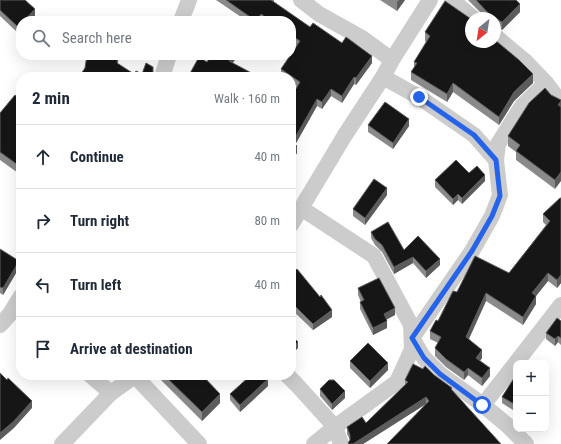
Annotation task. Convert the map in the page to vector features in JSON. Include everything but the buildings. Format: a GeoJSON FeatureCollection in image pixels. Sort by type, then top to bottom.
{"type":"FeatureCollection","features":[{"type":"Feature","properties":{"kind":"street"},"geometry":{"type":"LineString","coordinates":[[183,16],[189,0]]}},
{"type":"Feature","properties":{"kind":"street"},"geometry":{"type":"LineString","coordinates":[[301,0],[319,14],[362,38],[392,60]]}},
{"type":"Feature","properties":{"kind":"street"},"geometry":{"type":"LineString","coordinates":[[296,216],[345,135],[383,77],[430,0]]}},
{"type":"Feature","properties":{"kind":"street"},"geometry":{"type":"LineString","coordinates":[[452,0],[466,12]]}},
{"type":"Feature","properties":{"kind":"street"},"geometry":{"type":"LineString","coordinates":[[501,41],[526,62],[556,96],[561,99]]}},
{"type":"Feature","properties":{"kind":"street"},"geometry":{"type":"LineString","coordinates":[[164,72],[167,60]]}},
{"type":"Feature","properties":{"kind":"street"},"geometry":{"type":"LineString","coordinates":[[383,77],[419,97],[474,135],[496,160]]}},
{"type":"Feature","properties":{"kind":"street"},"geometry":{"type":"LineString","coordinates":[[412,338],[472,251],[492,216],[500,196],[496,160],[498,144],[522,106],[546,83]]}},
{"type":"Feature","properties":{"kind":"street"},"geometry":{"type":"LineString","coordinates":[[301,208],[374,256],[411,325],[412,338],[412,349],[397,382],[314,444]]}},
{"type":"Feature","properties":{"kind":"street"},"geometry":{"type":"LineString","coordinates":[[482,405],[561,305]]}},
{"type":"Feature","properties":{"kind":"street"},"geometry":{"type":"LineString","coordinates":[[10,319],[16,306]]}},
{"type":"Feature","properties":{"kind":"street"},"geometry":{"type":"LineString","coordinates":[[412,338],[424,358],[440,374],[507,425],[526,444]]}},
{"type":"Feature","properties":{"kind":"street"},"geometry":{"type":"LineString","coordinates":[[96,380],[111,393]]}},
{"type":"Feature","properties":{"kind":"street"},"geometry":{"type":"LineString","coordinates":[[62,444],[111,393],[128,380]]}},
{"type":"Feature","properties":{"kind":"street"},"geometry":{"type":"LineString","coordinates":[[140,380],[199,444]]}},
{"type":"Feature","properties":{"kind":"street"},"geometry":{"type":"LineString","coordinates":[[292,380],[335,428],[341,444]]}},
{"type":"Feature","properties":{"kind":"route"},"geometry":{"type":"LineString","coordinates":[[419,97],[474,135],[496,160],[500,196],[486,229],[412,338],[424,358],[440,374],[482,405]]}}]}
